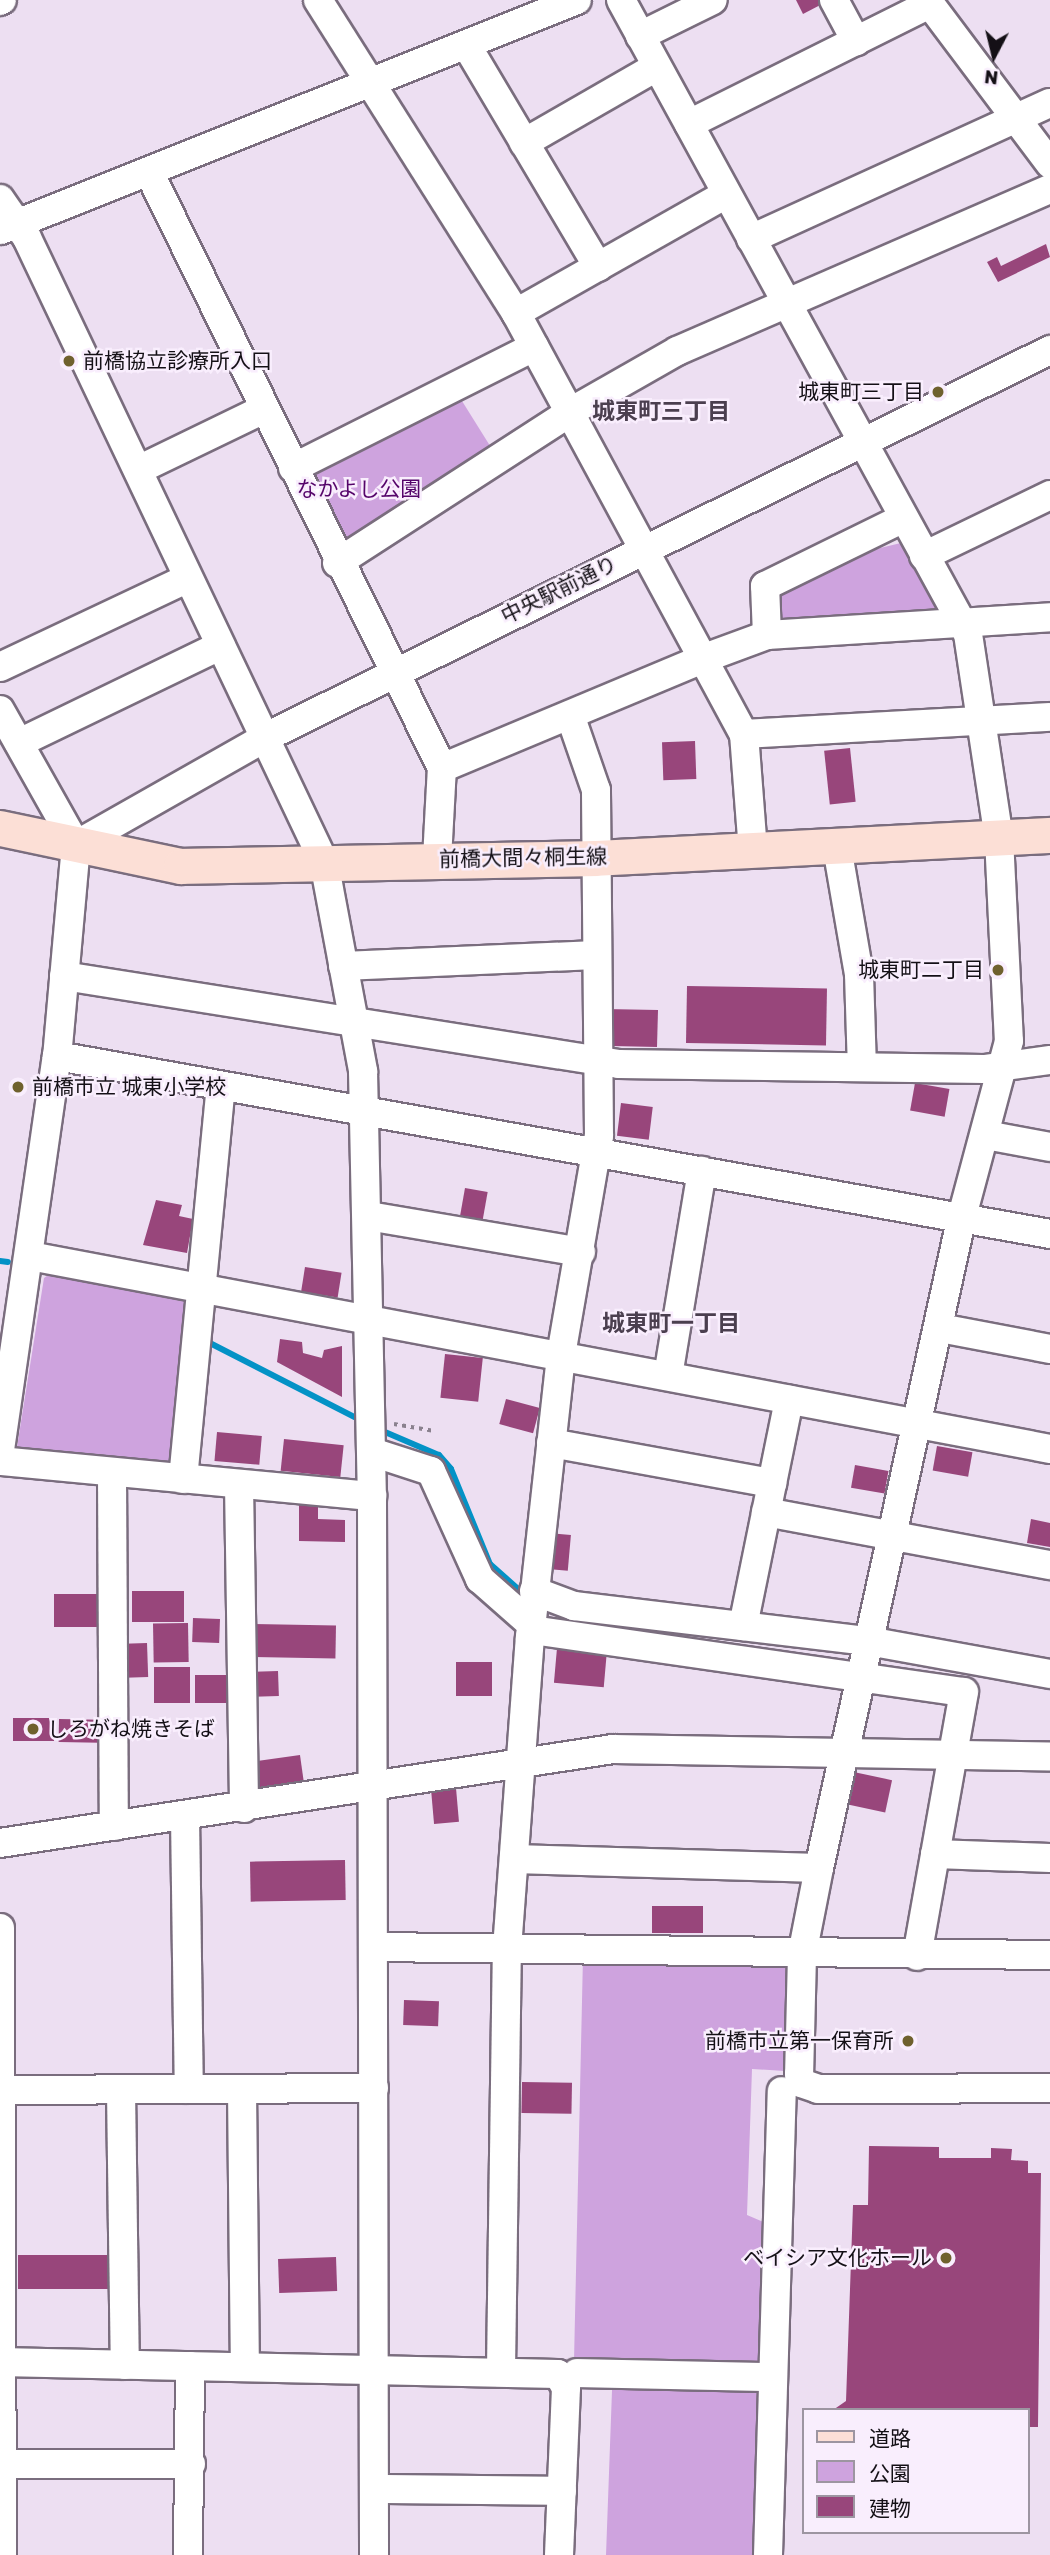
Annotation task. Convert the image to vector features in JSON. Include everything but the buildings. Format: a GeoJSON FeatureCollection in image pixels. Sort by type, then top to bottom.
{"type":"FeatureCollection","features":[{"type":"Feature","properties":{"kind":"main road","name":"前橋大間々桐生線"},"geometry":{"type":"LineString","coordinates":[[0,828],[181,866],[594,858],[1050,835]]}},
{"type":"Feature","properties":{"kind":"street"},"geometry":{"type":"LineString","coordinates":[[318,0],[367,84],[516,313],[572,411],[702,659],[744,733],[753,850]]}},
{"type":"Feature","properties":{"kind":"street"},"geometry":{"type":"LineString","coordinates":[[9,227],[150,173],[577,0]]}},
{"type":"Feature","properties":{"kind":"street"},"geometry":{"type":"LineString","coordinates":[[621,0],[970,641],[999,838],[1010,1029],[986,1135],[962,1216],[940,1328],[916,1424],[819,1868],[802,1955],[799,2074],[807,2086],[1050,2088]]}},
{"type":"Feature","properties":{"kind":"street"},"geometry":{"type":"LineString","coordinates":[[640,36],[713,0]]}},
{"type":"Feature","properties":{"kind":"street"},"geometry":{"type":"LineString","coordinates":[[834,0],[856,41]]}},
{"type":"Feature","properties":{"kind":"street"},"geometry":{"type":"LineString","coordinates":[[689,124],[928,2],[1050,164]]}},
{"type":"Feature","properties":{"kind":"street"},"geometry":{"type":"LineString","coordinates":[[467,46],[598,267]]}},
{"type":"Feature","properties":{"kind":"street"},"geometry":{"type":"LineString","coordinates":[[524,143],[656,67]]}},
{"type":"Feature","properties":{"kind":"street"},"geometry":{"type":"LineString","coordinates":[[751,239],[1050,103]]}},
{"type":"Feature","properties":{"kind":"street"},"geometry":{"type":"LineString","coordinates":[[150,173],[337,563],[442,768],[437,859]]}},
{"type":"Feature","properties":{"kind":"street"},"geometry":{"type":"LineString","coordinates":[[337,563],[572,411],[677,351],[1050,189]]}},
{"type":"Feature","properties":{"kind":"street"},"geometry":{"type":"LineString","coordinates":[[516,313],[726,194]]}},
{"type":"Feature","properties":{"kind":"street"},"geometry":{"type":"LineString","coordinates":[[0,199],[9,227],[138,470],[324,862],[353,1019],[363,1108],[369,1320],[376,1432],[372,1496],[376,2489],[374,2555]]}},
{"type":"Feature","properties":{"kind":"street"},"geometry":{"type":"LineString","coordinates":[[293,468],[534,347]]}},
{"type":"Feature","properties":{"kind":"street","name":"中央駅前通り"},"geometry":{"type":"LineString","coordinates":[[76,845],[264,738],[1050,350]]}},
{"type":"Feature","properties":{"kind":"street"},"geometry":{"type":"LineString","coordinates":[[138,470],[262,410]]}},
{"type":"Feature","properties":{"kind":"street"},"geometry":{"type":"LineString","coordinates":[[924,556],[1050,495]]}},
{"type":"Feature","properties":{"kind":"street"},"geometry":{"type":"LineString","coordinates":[[767,635],[765,586],[902,519]]}},
{"type":"Feature","properties":{"kind":"street"},"geometry":{"type":"LineString","coordinates":[[0,667],[188,578]]}},
{"type":"Feature","properties":{"kind":"street"},"geometry":{"type":"LineString","coordinates":[[442,768],[571,718],[702,659],[767,635],[1050,617]]}},
{"type":"Feature","properties":{"kind":"street"},"geometry":{"type":"LineString","coordinates":[[19,743],[220,646]]}},
{"type":"Feature","properties":{"kind":"street"},"geometry":{"type":"LineString","coordinates":[[0,710],[76,845],[57,1056],[0,1450]]}},
{"type":"Feature","properties":{"kind":"street"},"geometry":{"type":"LineString","coordinates":[[744,733],[1050,717]]}},
{"type":"Feature","properties":{"kind":"street"},"geometry":{"type":"LineString","coordinates":[[501,2370],[507,1949],[533,1607],[561,1355],[595,1150],[598,1059],[594,858],[596,790],[571,718]]}},
{"type":"Feature","properties":{"kind":"street"},"geometry":{"type":"LineString","coordinates":[[837,847],[859,974],[862,1067]]}},
{"type":"Feature","properties":{"kind":"street"},"geometry":{"type":"LineString","coordinates":[[344,966],[596,955]]}},
{"type":"Feature","properties":{"kind":"street"},"geometry":{"type":"LineString","coordinates":[[64,976],[598,1059],[862,1067],[1003,1065],[1050,1060]]}},
{"type":"Feature","properties":{"kind":"street"},"geometry":{"type":"LineString","coordinates":[[57,1056],[221,1086],[363,1108],[1050,1234]]}},
{"type":"Feature","properties":{"kind":"street"},"geometry":{"type":"LineString","coordinates":[[183,1479],[221,1086]]}},
{"type":"Feature","properties":{"kind":"street"},"geometry":{"type":"LineString","coordinates":[[986,1135],[1050,1147]]}},
{"type":"Feature","properties":{"kind":"street"},"geometry":{"type":"LineString","coordinates":[[668,1376],[702,1171]]}},
{"type":"Feature","properties":{"kind":"street"},"geometry":{"type":"LineString","coordinates":[[368,1216],[580,1252]]}},
{"type":"Feature","properties":{"kind":"street"},"geometry":{"type":"LineString","coordinates":[[30,1256],[1050,1449]]}},
{"type":"Feature","properties":{"kind":"street"},"geometry":{"type":"LineString","coordinates":[[940,1328],[1050,1349]]}},
{"type":"Feature","properties":{"kind":"street"},"geometry":{"type":"LineString","coordinates":[[743,1626],[789,1399]]}},
{"type":"Feature","properties":{"kind":"street"},"geometry":{"type":"LineString","coordinates":[[376,1432],[431,1471],[480,1579],[533,1607],[865,1658],[1050,1674]]}},
{"type":"Feature","properties":{"kind":"street"},"geometry":{"type":"LineString","coordinates":[[551,1443],[772,1483]]}},
{"type":"Feature","properties":{"kind":"street"},"geometry":{"type":"LineString","coordinates":[[0,1461],[372,1496]]}},
{"type":"Feature","properties":{"kind":"street"},"geometry":{"type":"LineString","coordinates":[[112,1473],[114,1826]]}},
{"type":"Feature","properties":{"kind":"street"},"geometry":{"type":"LineString","coordinates":[[239,1484],[244,1808]]}},
{"type":"Feature","properties":{"kind":"street"},"geometry":{"type":"LineString","coordinates":[[766,1512],[1050,1565]]}},
{"type":"Feature","properties":{"kind":"street"},"geometry":{"type":"LineString","coordinates":[[533,1607],[574,1606],[743,1626],[865,1658],[961,1689],[965,1698],[917,1956]]}},
{"type":"Feature","properties":{"kind":"street"},"geometry":{"type":"LineString","coordinates":[[0,1843],[372,1790],[623,1748],[1050,1757]]}},
{"type":"Feature","properties":{"kind":"street"},"geometry":{"type":"LineString","coordinates":[[185,1816],[189,2089]]}},
{"type":"Feature","properties":{"kind":"street"},"geometry":{"type":"LineString","coordinates":[[934,1854],[1050,1858]]}},
{"type":"Feature","properties":{"kind":"street"},"geometry":{"type":"LineString","coordinates":[[514,1859],[819,1868]]}},
{"type":"Feature","properties":{"kind":"street"},"geometry":{"type":"LineString","coordinates":[[0,1928],[2,2555]]}},
{"type":"Feature","properties":{"kind":"street"},"geometry":{"type":"LineString","coordinates":[[373,1947],[802,1955],[1050,1955]]}},
{"type":"Feature","properties":{"kind":"street"},"geometry":{"type":"LineString","coordinates":[[1,2076],[121,2090],[374,2088]]}},
{"type":"Feature","properties":{"kind":"street"},"geometry":{"type":"LineString","coordinates":[[242,2089],[245,2366]]}},
{"type":"Feature","properties":{"kind":"street"},"geometry":{"type":"LineString","coordinates":[[121,2090],[125,2365]]}},
{"type":"Feature","properties":{"kind":"street"},"geometry":{"type":"LineString","coordinates":[[768,2555],[782,2091]]}},
{"type":"Feature","properties":{"kind":"street"},"geometry":{"type":"LineString","coordinates":[[1,2362],[551,2371],[564,2378],[559,2555]]}},
{"type":"Feature","properties":{"kind":"street"},"geometry":{"type":"LineString","coordinates":[[188,2555],[190,2367]]}},
{"type":"Feature","properties":{"kind":"street"},"geometry":{"type":"LineString","coordinates":[[578,2373],[773,2377]]}},
{"type":"Feature","properties":{"kind":"street"},"geometry":{"type":"LineString","coordinates":[[3,2474],[191,2464]]}},
{"type":"Feature","properties":{"kind":"street"},"geometry":{"type":"LineString","coordinates":[[376,2489],[562,2491]]}},
{"type":"Feature","properties":{"kind":"path"},"geometry":{"type":"LineString","coordinates":[[376,1432],[434,1431]]}},
{"type":"Feature","properties":{"kind":"green space","name":"なかよし公園"},"geometry":{"type":"Polygon","coordinates":[[[457,393],[492,449],[352,542],[339,542],[309,479],[313,467],[457,393]]]}},
{"type":"Feature","properties":{"kind":"green space"},"geometry":{"type":"Polygon","coordinates":[[[872,541],[876,549],[905,542],[941,607],[934,616],[775,626],[770,589],[872,541]]]}},
{"type":"Feature","properties":{"kind":"green space"},"geometry":{"type":"Polygon","coordinates":[[[54,1271],[186,1294],[175,1462],[166,1469],[23,1457],[17,1447],[44,1278],[54,1271]]]}},
{"type":"Feature","properties":{"kind":"green space"},"geometry":{"type":"Polygon","coordinates":[[[583,1956],[788,1959],[785,2071],[752,2069],[747,2215],[768,2224],[760,2555],[606,2555],[613,2363],[574,2361],[583,1956]]]}},
{"type":"Feature","properties":{"kind":"waterway"},"geometry":{"type":"LineString","coordinates":[[0,1261],[8,1262]]}},
{"type":"Feature","properties":{"kind":"waterway"},"geometry":{"type":"LineString","coordinates":[[204,1340],[362,1421]]}},
{"type":"Feature","properties":{"kind":"waterway"},"geometry":{"type":"LineString","coordinates":[[378,1429],[439,1455],[451,1469],[490,1564],[527,1597]]}},
{"type":"Feature","properties":{"kind":"place","name":"前橋協立診療所入口"},"geometry":{"type":"Point","coordinates":[69,361]}},
{"type":"Feature","properties":{"kind":"place","name":"城東町三丁目"},"geometry":{"type":"Point","coordinates":[938,392]}},
{"type":"Feature","properties":{"kind":"place","name":"城東町二丁目"},"geometry":{"type":"Point","coordinates":[998,970]}},
{"type":"Feature","properties":{"kind":"place","name":"前橋市立 城東小学校"},"geometry":{"type":"Point","coordinates":[18,1087]}},
{"type":"Feature","properties":{"kind":"place","name":"しろがね焼きそば"},"geometry":{"type":"Point","coordinates":[33,1729]}},
{"type":"Feature","properties":{"kind":"place","name":"前橋市立第一保育所"},"geometry":{"type":"Point","coordinates":[908,2041]}},
{"type":"Feature","properties":{"kind":"place","name":"ベイシア文化ホール"},"geometry":{"type":"Point","coordinates":[946,2258]}},
{"type":"Feature","properties":{"kind":"district","name":"城東町三丁目"},"geometry":{"type":"Point","coordinates":[661,411]}},
{"type":"Feature","properties":{"kind":"district","name":"城東町一丁目"},"geometry":{"type":"Point","coordinates":[671,1323]}}]}
